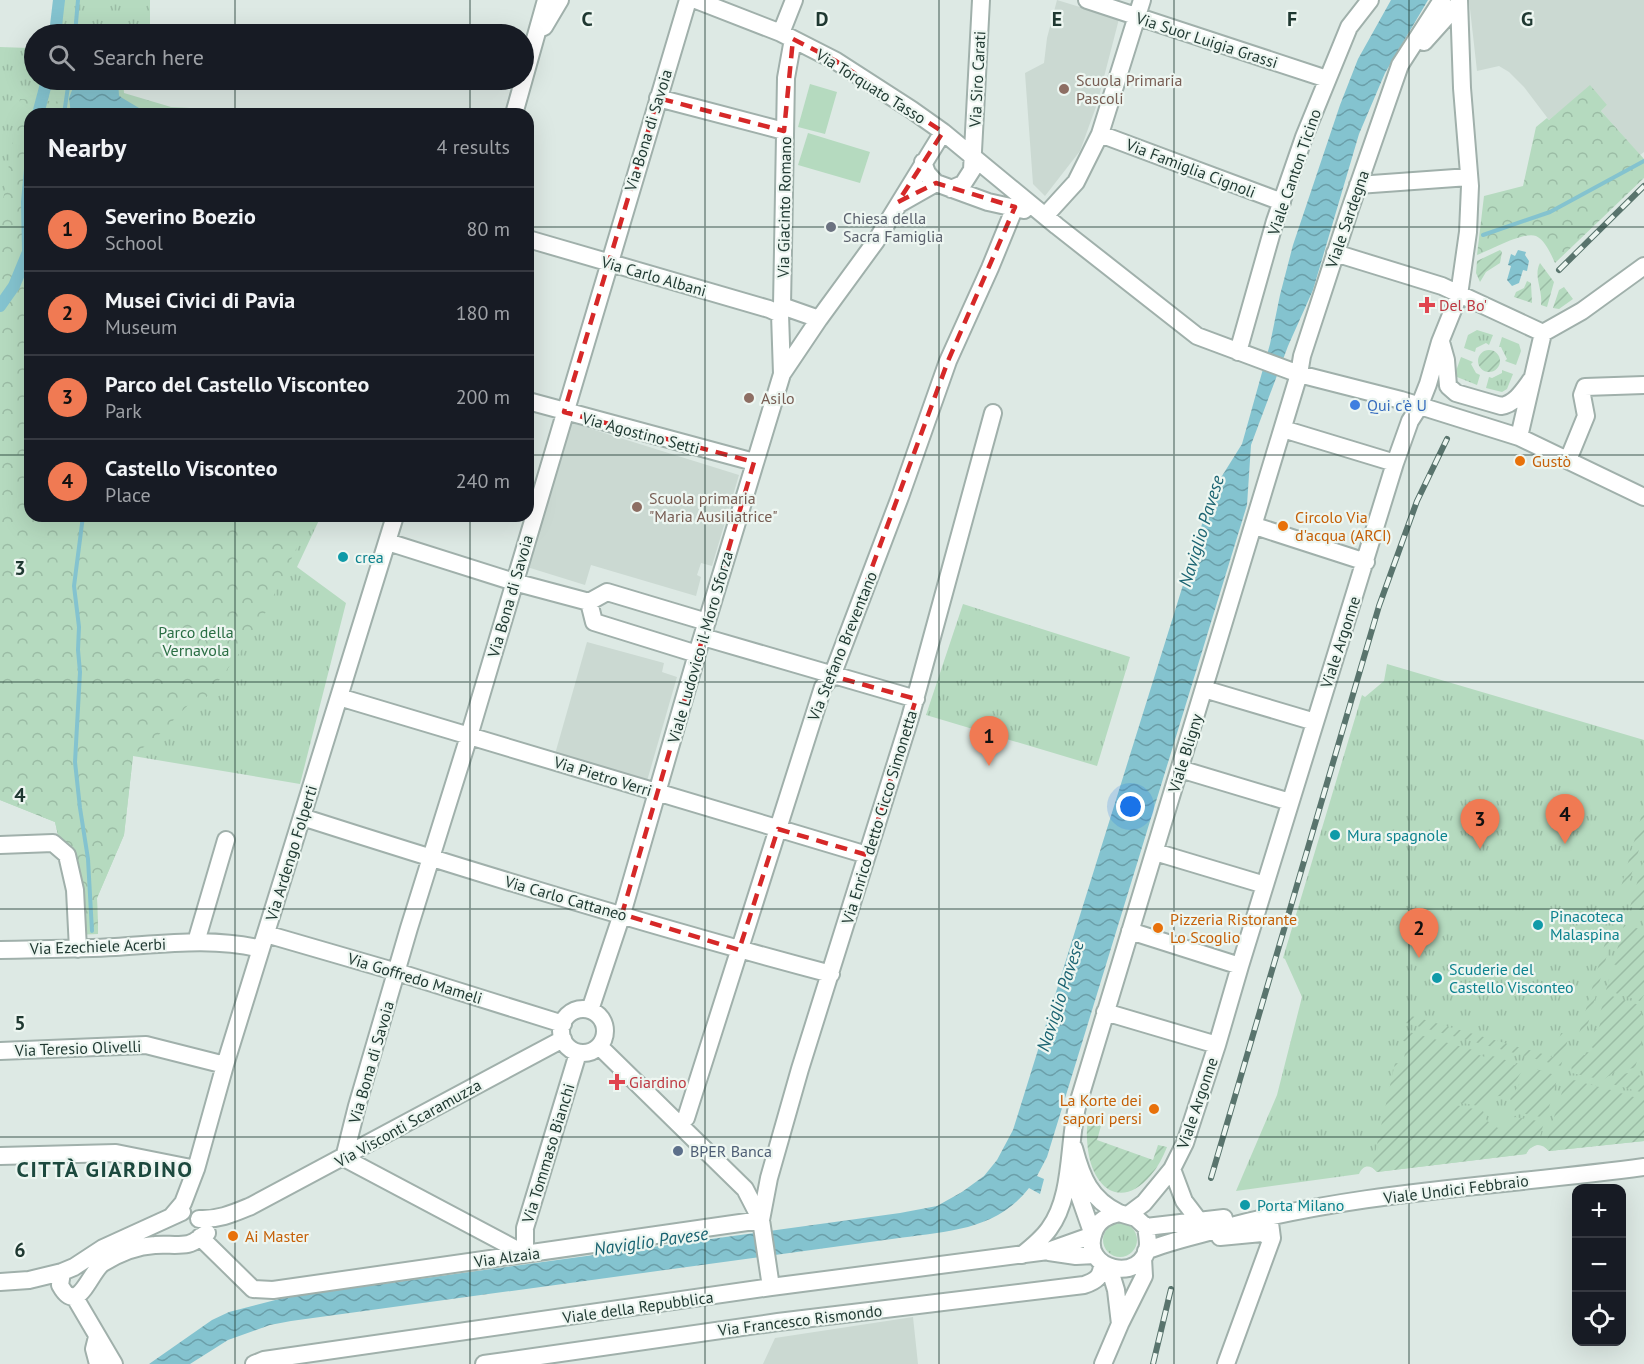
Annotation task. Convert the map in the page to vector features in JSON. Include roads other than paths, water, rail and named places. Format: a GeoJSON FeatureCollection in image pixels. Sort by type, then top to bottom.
{"type":"FeatureCollection","features":[{"type":"Feature","properties":{"kind":"street"},"geometry":{"type":"LineString","coordinates":[[534,43],[546,0]]}},
{"type":"Feature","properties":{"kind":"street"},"geometry":{"type":"LineString","coordinates":[[534,43],[560,0]]}},
{"type":"Feature","properties":{"kind":"street","name":"Via Bona di Savoia"},"geometry":{"type":"LineString","coordinates":[[534,514],[688,0]]}},
{"type":"Feature","properties":{"kind":"street","name":"Via Torquato Tasso"},"geometry":{"type":"LineString","coordinates":[[696,0],[787,36],[836,61],[912,110],[943,132],[1197,336],[1299,374],[1419,406],[1519,437],[1644,497]]}},
{"type":"Feature","properties":{"kind":"street","name":"Via Giacinto Romano"},"geometry":{"type":"LineString","coordinates":[[782,374],[781,310],[787,36],[794,0]]}},
{"type":"Feature","properties":{"kind":"street","name":"Via Siro Carati"},"geometry":{"type":"LineString","coordinates":[[974,157],[981,0]]}},
{"type":"Feature","properties":{"kind":"street","name":"Via Suor Luigia Grassi"},"geometry":{"type":"LineString","coordinates":[[1087,0],[1327,79]]}},
{"type":"Feature","properties":{"kind":"street"},"geometry":{"type":"LineString","coordinates":[[1045,216],[1076,182],[1100,134],[1142,0]]}},
{"type":"Feature","properties":{"kind":"street","name":"Viale Canton Ticino"},"geometry":{"type":"LineString","coordinates":[[1238,352],[1282,202],[1304,137],[1349,27],[1370,0]]}},
{"type":"Feature","properties":{"kind":"street","name":"Viale Sardegna"},"geometry":{"type":"LineString","coordinates":[[1299,374],[1302,356],[1335,253],[1400,65],[1442,0]]}},
{"type":"Feature","properties":{"kind":"street","name":"Viale Sardegna"},"geometry":{"type":"LineString","coordinates":[[1400,65],[1411,56],[1459,1]]}},
{"type":"Feature","properties":{"kind":"street","name":"Viale Argonne"},"geometry":{"type":"LineString","coordinates":[[1124,1214],[1144,1203],[1172,1169],[1185,1143],[1395,463],[1410,421],[1419,406],[1440,342],[1459,295],[1468,232],[1469,177],[1459,1]]}},
{"type":"Feature","properties":{"kind":"street"},"geometry":{"type":"LineString","coordinates":[[1436,28],[1446,32],[1461,64]]}},
{"type":"Feature","properties":{"kind":"street"},"geometry":{"type":"LineString","coordinates":[[516,108],[521,90]]}},
{"type":"Feature","properties":{"kind":"street"},"geometry":{"type":"LineString","coordinates":[[658,98],[784,131]]}},
{"type":"Feature","properties":{"kind":"street","name":"Viale Ludovico il Moro Sforza"},"geometry":{"type":"LineString","coordinates":[[590,1010],[622,914],[754,462],[782,374],[819,318],[876,241],[922,162],[943,132]]}},
{"type":"Feature","properties":{"kind":"street","name":"Via Famiglia Cignoli"},"geometry":{"type":"LineString","coordinates":[[1100,134],[1282,202]]}},
{"type":"Feature","properties":{"kind":"street"},"geometry":{"type":"LineString","coordinates":[[896,206],[944,186],[963,184],[968,180],[974,157]]}},
{"type":"Feature","properties":{"kind":"street"},"geometry":{"type":"LineString","coordinates":[[922,162],[927,173],[944,186]]}},
{"type":"Feature","properties":{"kind":"street"},"geometry":{"type":"LineString","coordinates":[[1358,185],[1469,177]]}},
{"type":"Feature","properties":{"kind":"street","name":"Via Torquato Tasso"},"geometry":{"type":"LineString","coordinates":[[944,186],[988,202],[1045,216]]}},
{"type":"Feature","properties":{"kind":"street","name":"Via Stefano Breventano"},"geometry":{"type":"LineString","coordinates":[[679,1124],[686,1118],[823,687],[832,676],[900,497],[948,361],[1015,207]]}},
{"type":"Feature","properties":{"kind":"street","name":"Via Carlo Albani"},"geometry":{"type":"LineString","coordinates":[[534,240],[769,309],[819,318]]}},
{"type":"Feature","properties":{"kind":"street"},"geometry":{"type":"LineString","coordinates":[[1335,253],[1442,286],[1543,333]]}},
{"type":"Feature","properties":{"kind":"street"},"geometry":{"type":"LineString","coordinates":[[1519,437],[1543,333],[1582,310],[1644,266]]}},
{"type":"Feature","properties":{"kind":"street"},"geometry":{"type":"LineString","coordinates":[[1440,342],[1446,360],[1448,386],[1456,393],[1501,406],[1507,405],[1531,380]]}},
{"type":"Feature","properties":{"kind":"street","name":"Viale Bligny"},"geometry":{"type":"LineString","coordinates":[[1022,1255],[1047,1232],[1061,1207],[1069,1165],[1071,1132],[1077,1107],[1255,526],[1299,374]]}},
{"type":"Feature","properties":{"kind":"street"},"geometry":{"type":"LineString","coordinates":[[1568,460],[1586,416],[1583,390],[1585,387],[1644,385]]}},
{"type":"Feature","properties":{"kind":"street","name":"Via Agostino Setti"},"geometry":{"type":"LineString","coordinates":[[534,403],[754,462]]}},
{"type":"Feature","properties":{"kind":"street","name":"Via Enrico detto Cicco Simonetta"},"geometry":{"type":"LineString","coordinates":[[761,1224],[778,1145],[915,699],[993,413]]}},
{"type":"Feature","properties":{"kind":"street"},"geometry":{"type":"LineString","coordinates":[[1283,429],[1395,463]]}},
{"type":"Feature","properties":{"kind":"street","name":"Via Ardengo Folperti"},"geometry":{"type":"LineString","coordinates":[[172,1216],[183,1203],[196,1169],[225,1065],[393,522]]}},
{"type":"Feature","properties":{"kind":"street","name":"Via Bona di Savoia"},"geometry":{"type":"LineString","coordinates":[[344,1158],[357,1106],[532,522]]}},
{"type":"Feature","properties":{"kind":"street"},"geometry":{"type":"LineString","coordinates":[[1255,526],[1366,562]]}},
{"type":"Feature","properties":{"kind":"street"},"geometry":{"type":"LineString","coordinates":[[388,542],[514,582],[589,602],[607,592],[832,676],[915,699]]}},
{"type":"Feature","properties":{"kind":"street"},"geometry":{"type":"LineString","coordinates":[[589,602],[594,622],[698,654]]}},
{"type":"Feature","properties":{"kind":"street"},"geometry":{"type":"LineString","coordinates":[[1204,689],[1315,722]]}},
{"type":"Feature","properties":{"kind":"street","name":"Via Pietro Verri"},"geometry":{"type":"LineString","coordinates":[[339,697],[867,855]]}},
{"type":"Feature","properties":{"kind":"street"},"geometry":{"type":"LineString","coordinates":[[1180,769],[1290,802]]}},
{"type":"Feature","properties":{"kind":"street","name":"Via Carlo Cattaneo"},"geometry":{"type":"LineString","coordinates":[[302,817],[739,950],[831,974]]}},
{"type":"Feature","properties":{"kind":"street"},"geometry":{"type":"LineString","coordinates":[[196,942],[226,840]]}},
{"type":"Feature","properties":{"kind":"street"},"geometry":{"type":"LineString","coordinates":[[0,845],[53,843],[67,855],[75,890],[78,949]]}},
{"type":"Feature","properties":{"kind":"street"},"geometry":{"type":"LineString","coordinates":[[1155,852],[1265,885]]}},
{"type":"Feature","properties":{"kind":"street"},"geometry":{"type":"LineString","coordinates":[[1130,931],[1240,966]]}},
{"type":"Feature","properties":{"kind":"street","name":"Via Goffredo Mameli"},"geometry":{"type":"LineString","coordinates":[[196,942],[248,946],[263,942],[397,972],[563,1032]]}},
{"type":"Feature","properties":{"kind":"street","name":"Via Ezechiele Acerbi"},"geometry":{"type":"LineString","coordinates":[[0,950],[78,949],[196,942]]}},
{"type":"Feature","properties":{"kind":"street"},"geometry":{"type":"LineString","coordinates":[[590,1010],[599,1016],[605,1028],[604,1036],[594,1050],[579,1053],[570,1048],[563,1032],[570,1014],[575,1011],[590,1010]]}},
{"type":"Feature","properties":{"kind":"street","name":"Viale Argonne"},"geometry":{"type":"LineString","coordinates":[[1105,1012],[1217,1045]]}},
{"type":"Feature","properties":{"kind":"street","name":"Via Visconti Scaramuzza"},"geometry":{"type":"LineString","coordinates":[[198,1226],[227,1225],[251,1206],[344,1158],[563,1032]]}},
{"type":"Feature","properties":{"kind":"street","name":"Via Teresio Olivelli"},"geometry":{"type":"LineString","coordinates":[[0,1051],[146,1045],[225,1065]]}},
{"type":"Feature","properties":{"kind":"street"},"geometry":{"type":"LineString","coordinates":[[599,1046],[745,1189],[761,1224],[771,1287]]}},
{"type":"Feature","properties":{"kind":"street","name":"Via Tommaso Bianchi"},"geometry":{"type":"LineString","coordinates":[[525,1254],[525,1228],[579,1053]]}},
{"type":"Feature","properties":{"kind":"street","name":"Viale Bligny"},"geometry":{"type":"LineString","coordinates":[[1071,1132],[1084,1180],[1092,1193],[1106,1207],[1124,1214]]}},
{"type":"Feature","properties":{"kind":"street"},"geometry":{"type":"LineString","coordinates":[[0,1156],[116,1153],[196,1169]]}},
{"type":"Feature","properties":{"kind":"street"},"geometry":{"type":"LineString","coordinates":[[344,1158],[525,1254]]}},
{"type":"Feature","properties":{"kind":"street","name":"Viale Bligny"},"geometry":{"type":"LineString","coordinates":[[1069,1165],[1093,1234]]}},
{"type":"Feature","properties":{"kind":"street","name":"Viale Undici Febbraio"},"geometry":{"type":"LineString","coordinates":[[1144,1255],[1199,1229],[1258,1213],[1269,1215],[1372,1199],[1644,1167]]}},
{"type":"Feature","properties":{"kind":"street"},"geometry":{"type":"LineString","coordinates":[[1172,1169],[1184,1201],[1199,1229],[1217,1238],[1263,1233],[1272,1238]]}},
{"type":"Feature","properties":{"kind":"street","name":"Via Ardengo Folperti"},"geometry":{"type":"LineString","coordinates":[[189,1190],[198,1226]]}},
{"type":"Feature","properties":{"kind":"street"},"geometry":{"type":"LineString","coordinates":[[0,1282],[61,1279],[74,1267],[103,1248],[180,1212],[198,1226],[192,1243],[153,1245],[123,1252],[96,1268],[84,1291],[74,1296]]}},
{"type":"Feature","properties":{"kind":"street"},"geometry":{"type":"LineString","coordinates":[[1103,1364],[1144,1276],[1144,1255],[1148,1244],[1146,1227],[1124,1214],[1102,1219],[1096,1226],[1092,1244],[1116,1290],[1120,1324]]}},
{"type":"Feature","properties":{"kind":"street"},"geometry":{"type":"LineString","coordinates":[[1226,1364],[1272,1238],[1269,1215]]}},
{"type":"Feature","properties":{"kind":"street","name":"Via Alzaia"},"geometry":{"type":"LineString","coordinates":[[198,1226],[253,1289],[273,1290],[525,1254],[761,1224]]}},
{"type":"Feature","properties":{"kind":"street","name":"Viale Undici Febbraio"},"geometry":{"type":"LineString","coordinates":[[1146,1227],[1199,1229]]}},
{"type":"Feature","properties":{"kind":"street"},"geometry":{"type":"LineString","coordinates":[[1048,1251],[1093,1234]]}},
{"type":"Feature","properties":{"kind":"street"},"geometry":{"type":"LineString","coordinates":[[1048,1251],[1102,1262],[1118,1269],[1127,1269],[1135,1265],[1144,1255]]}},
{"type":"Feature","properties":{"kind":"street","name":"Viale della Repubblica"},"geometry":{"type":"LineString","coordinates":[[261,1363],[771,1287],[1048,1251]]}},
{"type":"Feature","properties":{"kind":"street","name":"Via Francesco Rismondo"},"geometry":{"type":"LineString","coordinates":[[484,1364],[778,1322],[1084,1285],[1097,1280],[1102,1273],[1102,1262]]}},
{"type":"Feature","properties":{"kind":"street"},"geometry":{"type":"LineString","coordinates":[[61,1279],[68,1294],[74,1296],[114,1364]]}},
{"type":"Feature","properties":{"kind":"street"},"geometry":{"type":"LineString","coordinates":[[97,1336],[94,1350],[98,1364]]}},
{"type":"Feature","properties":{"kind":"water","name":"Naviglio Pavese"},"geometry":{"type":"Polygon","coordinates":[[[1391,0],[1428,0],[1385,73],[1359,134],[1313,290],[1288,346],[1251,445],[1247,505],[1047,1157],[1037,1176],[1044,1179],[1040,1194],[1029,1188],[1001,1213],[967,1227],[949,1231],[291,1321],[270,1325],[228,1340],[190,1364],[149,1364],[212,1320],[229,1312],[287,1297],[900,1213],[937,1206],[984,1176],[997,1160],[1013,1130],[1212,492],[1242,444],[1270,344],[1293,245],[1340,105],[1358,59],[1391,0]]]}},
{"type":"Feature","properties":{"kind":"water"},"geometry":{"type":"Polygon","coordinates":[[[72,90],[119,90],[119,96],[139,108],[70,108],[69,98],[72,90]]]}},
{"type":"Feature","properties":{"kind":"water"},"geometry":{"type":"Polygon","coordinates":[[[1518,250],[1526,252],[1525,255],[1529,261],[1527,271],[1523,270],[1519,283],[1512,286],[1507,280],[1511,266],[1508,265],[1511,254],[1515,256],[1518,250]]]}},
{"type":"Feature","properties":{"kind":"waterway"},"geometry":{"type":"LineString","coordinates":[[56,24],[59,0]]}},
{"type":"Feature","properties":{"kind":"waterway"},"geometry":{"type":"LineString","coordinates":[[76,24],[78,0]]}},
{"type":"Feature","properties":{"kind":"waterway"},"geometry":{"type":"LineString","coordinates":[[40,108],[44,90]]}},
{"type":"Feature","properties":{"kind":"waterway"},"geometry":{"type":"LineString","coordinates":[[65,108],[68,90]]}},
{"type":"Feature","properties":{"kind":"waterway"},"geometry":{"type":"LineString","coordinates":[[1483,235],[1550,212],[1644,161]]}},
{"type":"Feature","properties":{"kind":"waterway"},"geometry":{"type":"LineString","coordinates":[[0,306],[14,286],[24,262]]}},
{"type":"Feature","properties":{"kind":"waterway"},"geometry":{"type":"LineString","coordinates":[[82,522],[74,586],[79,627],[80,672],[75,762],[88,859],[92,931]]}},
{"type":"Feature","properties":{"kind":"railway"},"geometry":{"type":"LineString","coordinates":[[1559,270],[1644,186]]}},
{"type":"Feature","properties":{"kind":"railway"},"geometry":{"type":"LineString","coordinates":[[1211,1178],[1379,606],[1417,501],[1447,439]]}},
{"type":"Feature","properties":{"kind":"railway"},"geometry":{"type":"LineString","coordinates":[[1153,1364],[1171,1289]]}},
{"type":"Feature","properties":{"kind":"place","name":"Scuola Primaria Pascoli"},"geometry":{"type":"Point","coordinates":[1064,89]}},
{"type":"Feature","properties":{"kind":"place","name":"Chiesa della Sacra Famiglia"},"geometry":{"type":"Point","coordinates":[831,227]}},
{"type":"Feature","properties":{"kind":"place","name":"Del Bo'"},"geometry":{"type":"Point","coordinates":[1427,305]}},
{"type":"Feature","properties":{"kind":"place","name":"Asilo"},"geometry":{"type":"Point","coordinates":[749,398]}},
{"type":"Feature","properties":{"kind":"place","name":"Qui c'è U"},"geometry":{"type":"Point","coordinates":[1355,405]}},
{"type":"Feature","properties":{"kind":"place","name":"Gustò"},"geometry":{"type":"Point","coordinates":[1520,461]}},
{"type":"Feature","properties":{"kind":"place","name":"Scuola primaria \"Maria Ausiliatrice\""},"geometry":{"type":"Point","coordinates":[637,507]}},
{"type":"Feature","properties":{"kind":"place","name":"Circolo Via d'acqua (ARCI)"},"geometry":{"type":"Point","coordinates":[1283,526]}},
{"type":"Feature","properties":{"kind":"place","name":"crea"},"geometry":{"type":"Point","coordinates":[343,557]}},
{"type":"Feature","properties":{"kind":"place","name":"Severino Boezio"},"geometry":{"type":"Point","coordinates":[989,766]}},
{"type":"Feature","properties":{"kind":"place","name":"Mura spagnole"},"geometry":{"type":"Point","coordinates":[1335,835]}},
{"type":"Feature","properties":{"kind":"place","name":"Castello Visconteo"},"geometry":{"type":"Point","coordinates":[1565,844]}},
{"type":"Feature","properties":{"kind":"place","name":"Parco del Castello Visconteo"},"geometry":{"type":"Point","coordinates":[1480,849]}},
{"type":"Feature","properties":{"kind":"place","name":"Pinacoteca Malaspina"},"geometry":{"type":"Point","coordinates":[1538,925]}},
{"type":"Feature","properties":{"kind":"place","name":"Pizzeria Ristorante Lo Scoglio"},"geometry":{"type":"Point","coordinates":[1158,928]}},
{"type":"Feature","properties":{"kind":"place","name":"Musei Civici di Pavia"},"geometry":{"type":"Point","coordinates":[1419,958]}},
{"type":"Feature","properties":{"kind":"place","name":"Scuderie del Castello Visconteo"},"geometry":{"type":"Point","coordinates":[1437,978]}},
{"type":"Feature","properties":{"kind":"place","name":"Giardino"},"geometry":{"type":"Point","coordinates":[617,1082]}},
{"type":"Feature","properties":{"kind":"place","name":"La Korte dei sapori persi"},"geometry":{"type":"Point","coordinates":[1154,1109]}},
{"type":"Feature","properties":{"kind":"place","name":"BPER Banca"},"geometry":{"type":"Point","coordinates":[678,1151]}},
{"type":"Feature","properties":{"kind":"place","name":"Porta Milano"},"geometry":{"type":"Point","coordinates":[1245,1205]}},
{"type":"Feature","properties":{"kind":"place","name":"Ai Master"},"geometry":{"type":"Point","coordinates":[233,1236]}},
{"type":"Feature","properties":{"kind":"district","name":"CITTÀ GIARDINO"},"geometry":{"type":"Point","coordinates":[105,1169]}},
{"type":"Feature","properties":{"kind":"park label","name":"Parco della Vernavola"},"geometry":{"type":"Point","coordinates":[196,641]}}]}
